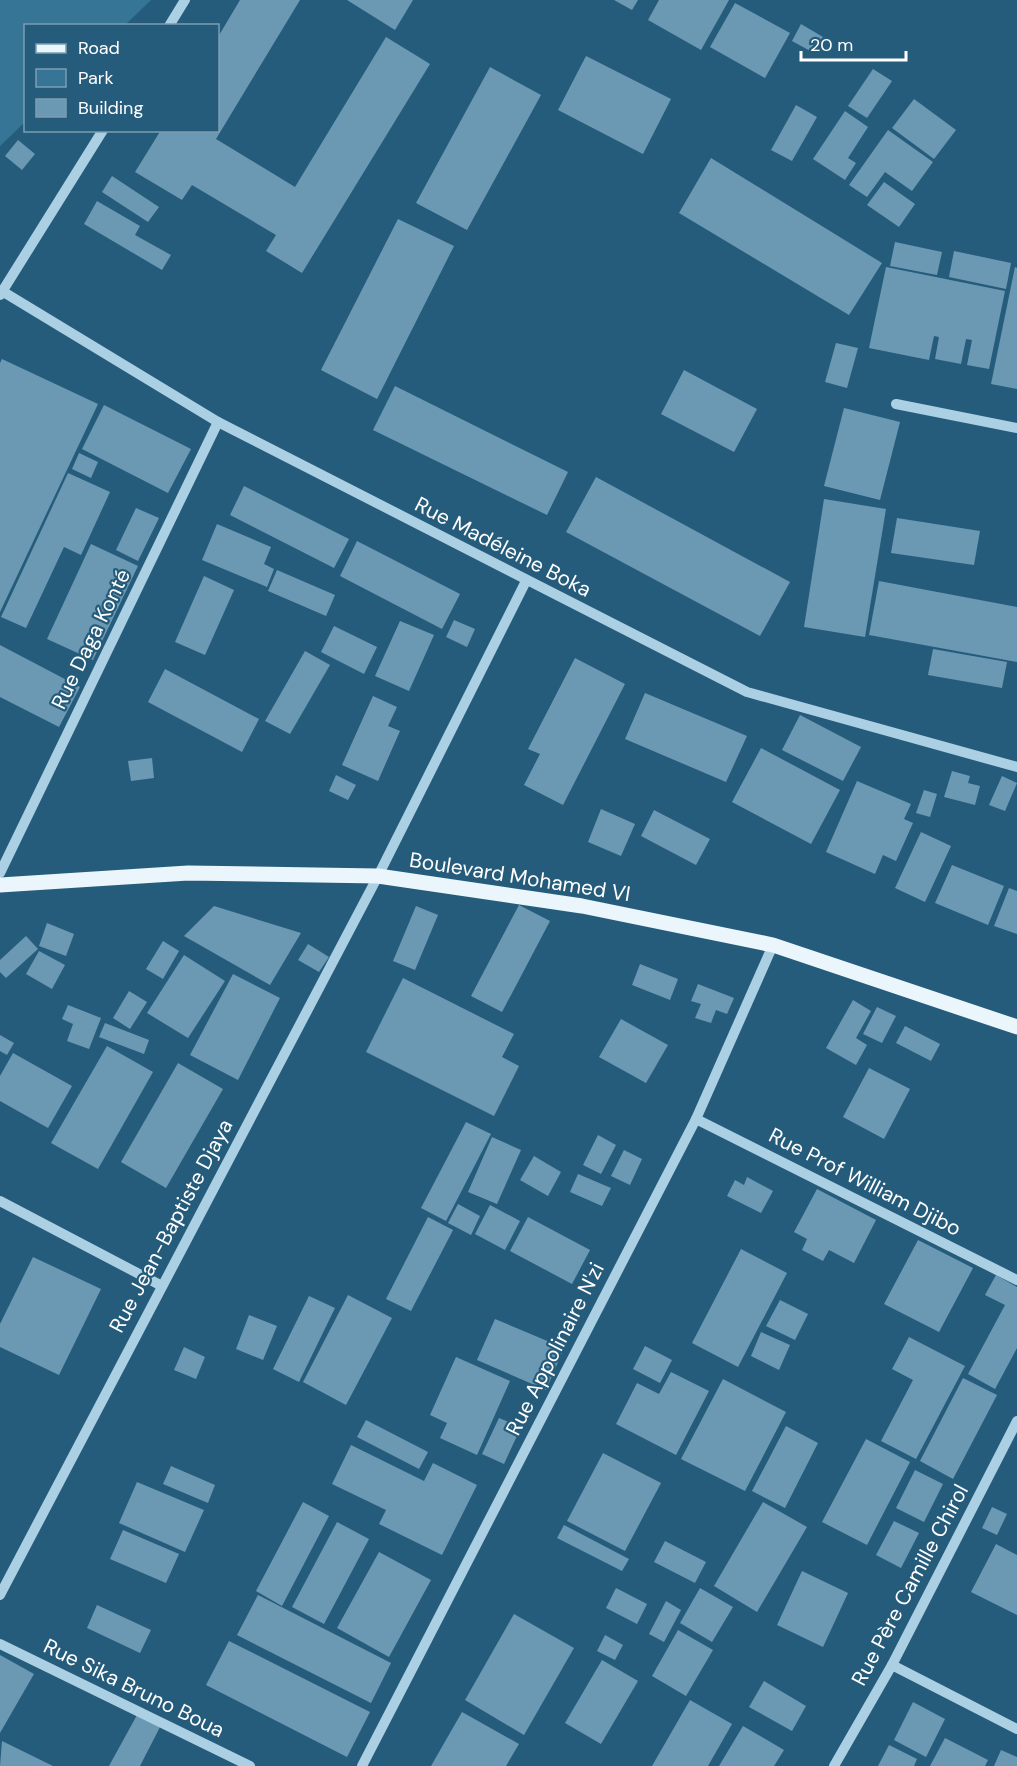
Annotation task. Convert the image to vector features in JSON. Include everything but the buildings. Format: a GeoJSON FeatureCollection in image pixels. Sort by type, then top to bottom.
{"type":"FeatureCollection","features":[{"type":"Feature","properties":{"kind":"main road","name":"Boulevard Mohamed VI"},"geometry":{"type":"LineString","coordinates":[[0,885],[188,873],[378,876],[582,906],[773,945],[1017,1027]]}},
{"type":"Feature","properties":{"kind":"street"},"geometry":{"type":"LineString","coordinates":[[170,24],[185,0]]}},
{"type":"Feature","properties":{"kind":"street"},"geometry":{"type":"LineString","coordinates":[[1,293],[102,132]]}},
{"type":"Feature","properties":{"kind":"street","name":"Rue Madéleine Boka"},"geometry":{"type":"LineString","coordinates":[[1,293],[218,422],[747,692],[1017,767]]}},
{"type":"Feature","properties":{"kind":"street"},"geometry":{"type":"LineString","coordinates":[[896,404],[1017,429]]}},
{"type":"Feature","properties":{"kind":"street","name":"Rue Daga Konté"},"geometry":{"type":"LineString","coordinates":[[0,873],[218,422]]}},
{"type":"Feature","properties":{"kind":"street","name":"Rue Jean-Baptiste Djaya"},"geometry":{"type":"LineString","coordinates":[[0,1595],[378,876],[526,581]]}},
{"type":"Feature","properties":{"kind":"street","name":"Rue Appolinaire N'zi"},"geometry":{"type":"LineString","coordinates":[[362,1766],[696,1119],[773,945]]}},
{"type":"Feature","properties":{"kind":"street","name":"Rue Prof William Djibo"},"geometry":{"type":"LineString","coordinates":[[696,1119],[1017,1280]]}},
{"type":"Feature","properties":{"kind":"street"},"geometry":{"type":"LineString","coordinates":[[0,1201],[162,1286]]}},
{"type":"Feature","properties":{"kind":"street","name":"Rue Père Camille Chirol"},"geometry":{"type":"LineString","coordinates":[[834,1766],[892,1665],[1017,1421]]}},
{"type":"Feature","properties":{"kind":"street","name":"Rue Sika Bruno Boua"},"geometry":{"type":"LineString","coordinates":[[0,1644],[250,1766]]}},
{"type":"Feature","properties":{"kind":"street"},"geometry":{"type":"LineString","coordinates":[[892,1665],[1017,1729]]}},
{"type":"Feature","properties":{"kind":"green space"},"geometry":{"type":"Polygon","coordinates":[[[0,0],[151,0],[126,24],[24,24],[24,123],[0,146],[0,0]]]}}]}
